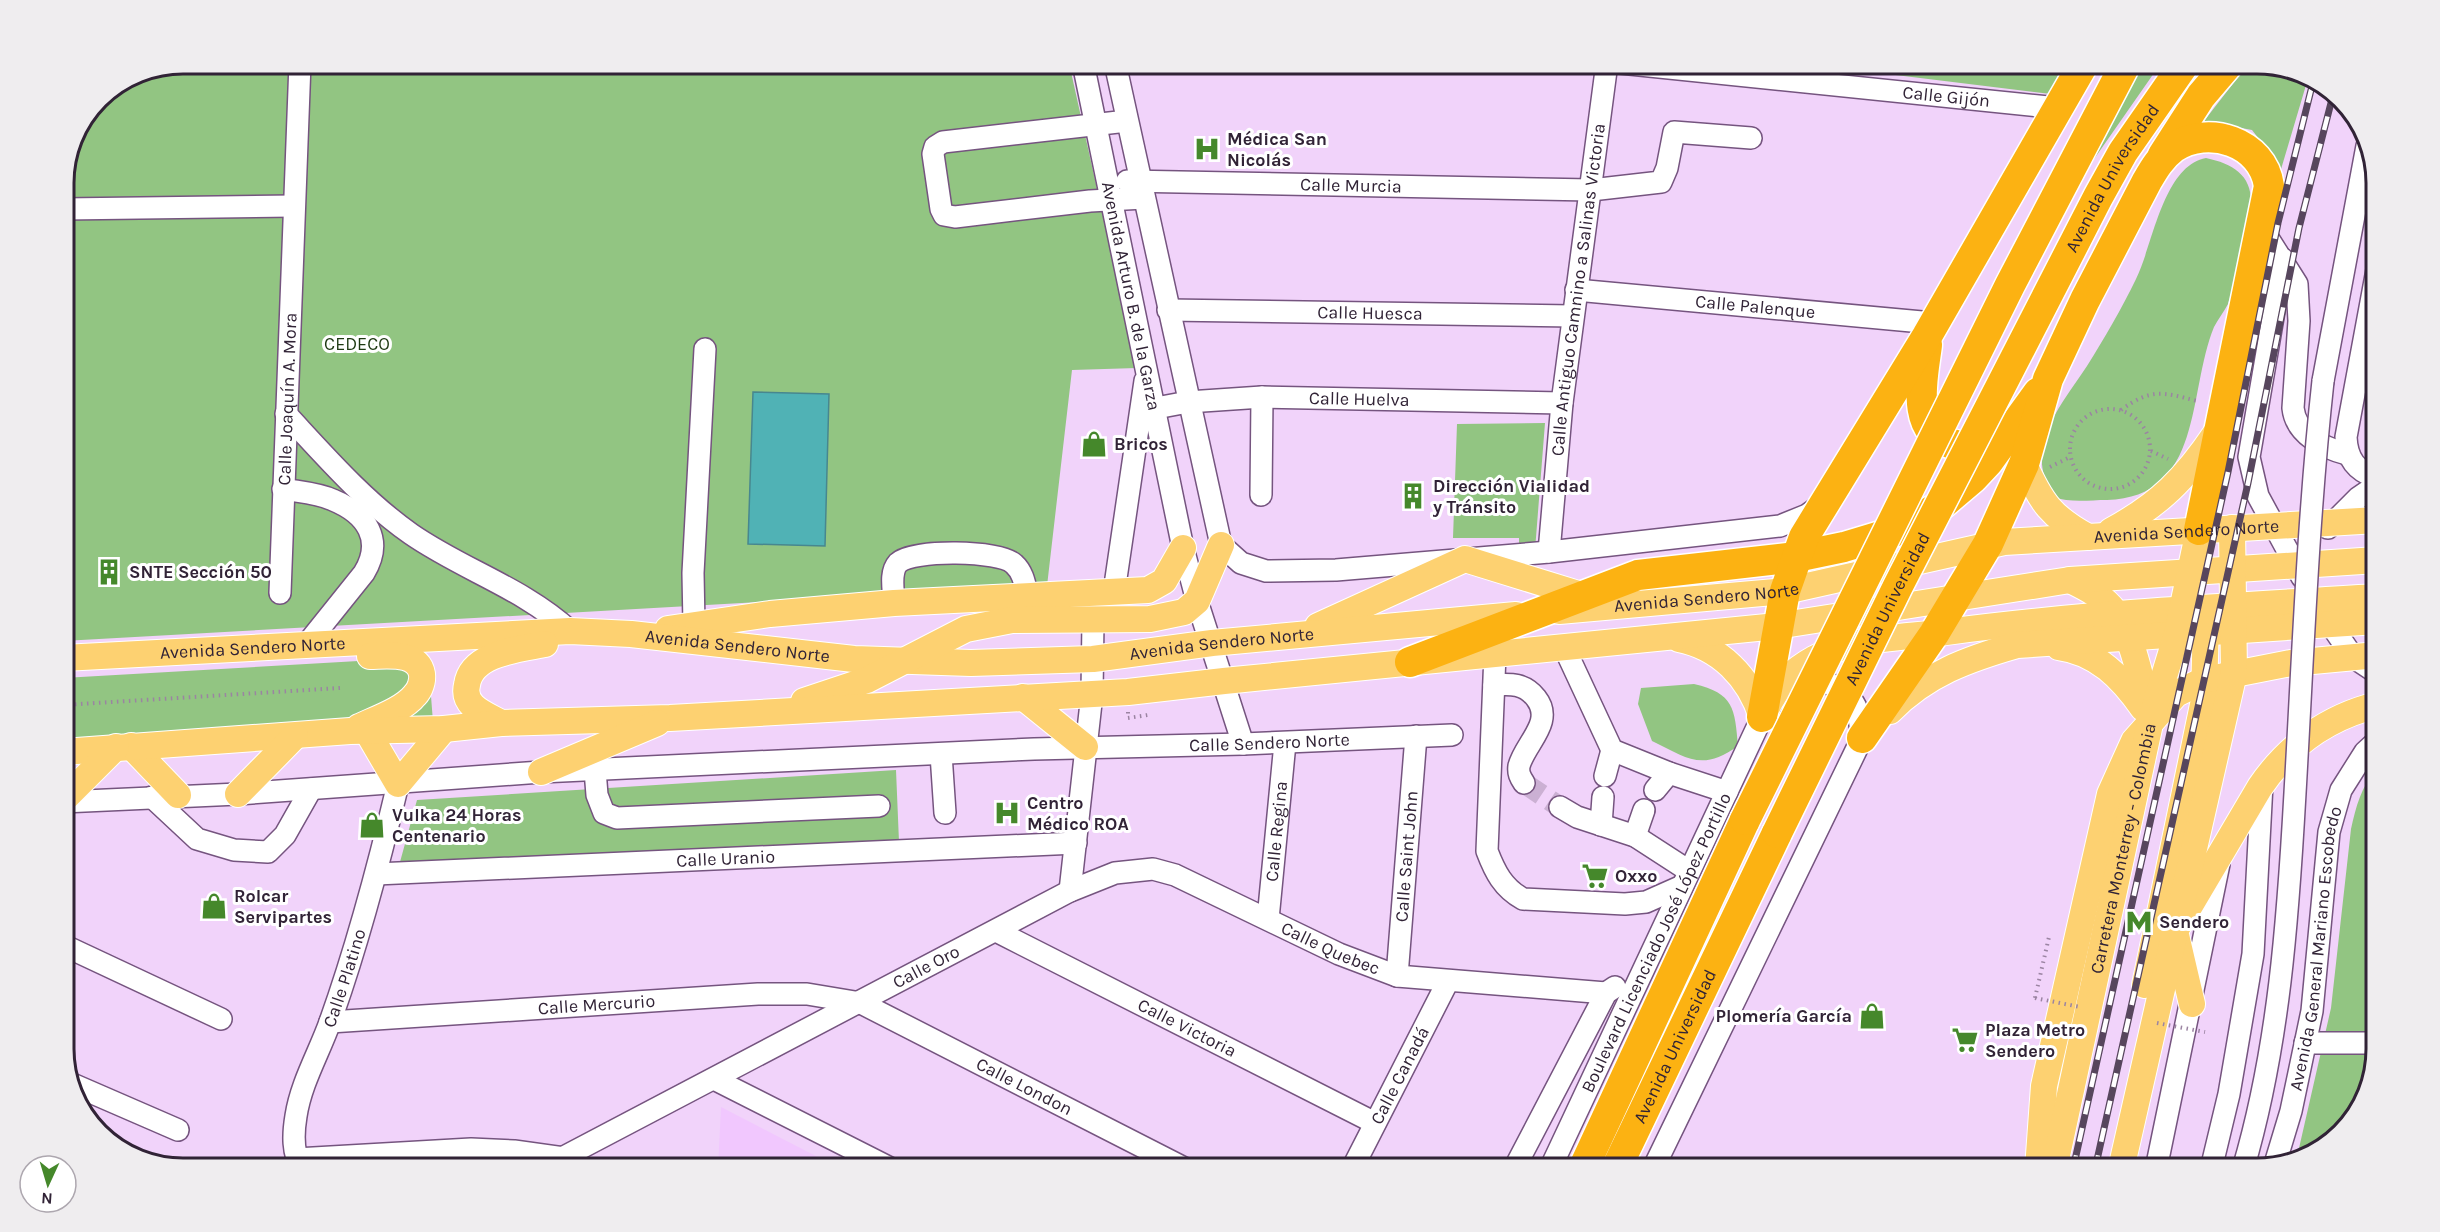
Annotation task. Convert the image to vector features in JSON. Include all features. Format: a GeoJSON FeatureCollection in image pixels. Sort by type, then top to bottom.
{"type":"FeatureCollection","features":[{"type":"Feature","properties":{"kind":"highway"},"geometry":{"type":"LineString","coordinates":[[1762,717],[1776,626],[1785,591],[1804,537],[1930,330],[2078,74]]}},
{"type":"Feature","properties":{"kind":"highway","name":"Avenida Universidad"},"geometry":{"type":"LineString","coordinates":[[1588,1158],[1745,820],[2010,285],[2120,74]]}},
{"type":"Feature","properties":{"kind":"highway","name":"Avenida Universidad"},"geometry":{"type":"LineString","coordinates":[[1621,1158],[1898,586],[2098,197],[2123,152],[2177,74]]}},
{"type":"Feature","properties":{"kind":"highway"},"geometry":{"type":"LineString","coordinates":[[1862,738],[1934,634],[1988,544],[2024,465],[2048,379],[2085,300],[2158,162],[2201,96],[2220,74]]}},
{"type":"Feature","properties":{"kind":"highway"},"geometry":{"type":"LineString","coordinates":[[2158,162],[2174,147],[2185,141],[2211,137],[2224,139],[2251,151],[2260,162],[2267,177],[2268,195],[2199,530]]}},
{"type":"Feature","properties":{"kind":"highway"},"geometry":{"type":"LineString","coordinates":[[1930,330],[1921,404],[1926,423],[1937,437],[1960,447],[1984,446],[2007,436]]}},
{"type":"Feature","properties":{"kind":"highway"},"geometry":{"type":"LineString","coordinates":[[1410,662],[1638,575],[1797,557],[1871,540],[1922,519],[1974,478],[2048,379]]}},
{"type":"Feature","properties":{"kind":"main road"},"geometry":{"type":"LineString","coordinates":[[2024,465],[2036,491],[2052,513],[2096,536],[2141,514],[2172,490],[2198,461],[2220,428]]}},
{"type":"Feature","properties":{"kind":"main road","name":"Avenida Sendero Norte"},"geometry":{"type":"LineString","coordinates":[[74,657],[570,631],[631,634],[854,659],[971,663],[1093,659],[1212,643],[1785,591],[1988,544],[2366,521]]}},
{"type":"Feature","properties":{"kind":"main road"},"geometry":{"type":"LineString","coordinates":[[2124,1158],[2234,673],[2232,528]]}},
{"type":"Feature","properties":{"kind":"main road"},"geometry":{"type":"LineString","coordinates":[[2140,1086],[2136,1028],[2204,700],[2198,616],[2190,572],[2199,530]]}},
{"type":"Feature","properties":{"kind":"main road"},"geometry":{"type":"LineString","coordinates":[[501,723],[474,707],[468,700],[467,680],[476,667],[487,659],[524,648],[770,614],[894,603],[989,612],[1012,620],[1149,619],[1184,612],[1197,600],[1221,545]]}},
{"type":"Feature","properties":{"kind":"main road"},"geometry":{"type":"LineString","coordinates":[[770,712],[867,680],[966,629],[989,612],[1028,598],[1148,590],[1164,581],[1183,548]]}},
{"type":"Feature","properties":{"kind":"main road"},"geometry":{"type":"LineString","coordinates":[[1298,635],[1465,559],[1620,606]]}},
{"type":"Feature","properties":{"kind":"main road","name":"Avenida Sendero Norte"},"geometry":{"type":"LineString","coordinates":[[74,751],[359,731],[444,729],[501,723],[770,712],[1154,690],[1776,626],[2070,580],[2366,561]]}},
{"type":"Feature","properties":{"kind":"main road"},"geometry":{"type":"LineString","coordinates":[[2070,580],[2093,591],[2115,612],[2127,637],[2151,718]]}},
{"type":"Feature","properties":{"kind":"main road"},"geometry":{"type":"LineString","coordinates":[[2233,618],[2315,600],[2366,598]]}},
{"type":"Feature","properties":{"kind":"main road"},"geometry":{"type":"LineString","coordinates":[[1762,717],[1774,692],[1814,659],[1855,643],[2115,612],[2329,624],[2366,622]]}},
{"type":"Feature","properties":{"kind":"main road"},"geometry":{"type":"LineString","coordinates":[[1862,738],[1915,688],[1943,670],[1972,657],[2017,645],[2178,634],[2198,616]]}},
{"type":"Feature","properties":{"kind":"main road","name":"Carretera Monterrey - Colombia"},"geometry":{"type":"LineString","coordinates":[[2056,1158],[2151,718],[2178,634]]}},
{"type":"Feature","properties":{"kind":"main road"},"geometry":{"type":"LineString","coordinates":[[1654,638],[1688,641],[1719,656],[1743,678],[1762,717]]}},
{"type":"Feature","properties":{"kind":"main road"},"geometry":{"type":"LineString","coordinates":[[307,644],[325,651],[355,655],[401,656],[419,665],[423,676],[415,697],[359,731],[398,784],[444,729]]}},
{"type":"Feature","properties":{"kind":"main road"},"geometry":{"type":"LineString","coordinates":[[2017,645],[2070,649],[2100,661],[2131,691],[2151,718]]}},
{"type":"Feature","properties":{"kind":"main road"},"geometry":{"type":"LineString","coordinates":[[2039,1158],[2044,1086],[2110,794],[2134,741],[2151,718],[2176,694],[2204,680],[2290,663],[2365,656]]}},
{"type":"Feature","properties":{"kind":"main road"},"geometry":{"type":"LineString","coordinates":[[1023,697],[1085,747]]}},
{"type":"Feature","properties":{"kind":"main road"},"geometry":{"type":"LineString","coordinates":[[2192,1004],[2175,931],[2262,784],[2287,754],[2320,728],[2341,717],[2366,709]]}},
{"type":"Feature","properties":{"kind":"main road"},"geometry":{"type":"LineString","coordinates":[[541,772],[670,717]]}},
{"type":"Feature","properties":{"kind":"main road"},"geometry":{"type":"LineString","coordinates":[[238,794],[295,736]]}},
{"type":"Feature","properties":{"kind":"main road"},"geometry":{"type":"LineString","coordinates":[[74,791],[123,747],[178,795]]}},
{"type":"Feature","properties":{"kind":"street","name":"Calle Joaquín A. Mora"},"geometry":{"type":"LineString","coordinates":[[280,593],[299,74]]}},
{"type":"Feature","properties":{"kind":"street","name":"Avenida Arturo B. de la Garza"},"geometry":{"type":"LineString","coordinates":[[1085,74],[1183,548],[1212,643]]}},
{"type":"Feature","properties":{"kind":"street","name":"Avenida Arturo B. de la Garza"},"geometry":{"type":"LineString","coordinates":[[1117,74],[1221,545]]}},
{"type":"Feature","properties":{"kind":"street","name":"Calle Antiguo Camnino a Salinas Victoria"},"geometry":{"type":"LineString","coordinates":[[1549,552],[1562,403],[1606,74]]}},
{"type":"Feature","properties":{"kind":"street","name":"Calle Gijón"},"geometry":{"type":"LineString","coordinates":[[1727,74],[2058,108]]}},
{"type":"Feature","properties":{"kind":"street"},"geometry":{"type":"LineString","coordinates":[[1097,126],[1127,121]]}},
{"type":"Feature","properties":{"kind":"street","name":"Calle Murcia"},"geometry":{"type":"LineString","coordinates":[[1097,126],[943,142],[935,147],[933,154],[941,209],[944,215],[955,217],[1110,190],[1591,190],[1660,182],[1667,168],[1674,132],[1752,138]]}},
{"type":"Feature","properties":{"kind":"street"},"geometry":{"type":"LineString","coordinates":[[2246,1158],[2269,1057],[2289,903],[2315,456],[2323,381],[2364,162]]}},
{"type":"Feature","properties":{"kind":"street"},"geometry":{"type":"LineString","coordinates":[[74,209],[293,206]]}},
{"type":"Feature","properties":{"kind":"street"},"geometry":{"type":"LineString","coordinates":[[2261,227],[2297,284],[2299,302],[2294,415],[2300,428],[2317,442],[2347,454],[2366,473]]}},
{"type":"Feature","properties":{"kind":"street"},"geometry":{"type":"LineString","coordinates":[[2283,259],[2249,457],[2258,496],[2315,600],[2329,624],[2365,656]]}},
{"type":"Feature","properties":{"kind":"street","name":"Calle Palenque"},"geometry":{"type":"LineString","coordinates":[[1576,290],[1930,330]]}},
{"type":"Feature","properties":{"kind":"street","name":"Calle Huesca"},"geometry":{"type":"LineString","coordinates":[[1168,310],[1573,316]]}},
{"type":"Feature","properties":{"kind":"street"},"geometry":{"type":"LineString","coordinates":[[2347,454],[2346,437],[2366,329]]}},
{"type":"Feature","properties":{"kind":"street"},"geometry":{"type":"LineString","coordinates":[[694,625],[693,573],[705,349]]}},
{"type":"Feature","properties":{"kind":"street"},"geometry":{"type":"LineString","coordinates":[[1114,592],[1147,366]]}},
{"type":"Feature","properties":{"kind":"street"},"geometry":{"type":"LineString","coordinates":[[1261,495],[1262,397]]}},
{"type":"Feature","properties":{"kind":"street","name":"Calle Huelva"},"geometry":{"type":"LineString","coordinates":[[1156,408],[1188,402],[1262,397],[1562,403]]}},
{"type":"Feature","properties":{"kind":"street"},"geometry":{"type":"LineString","coordinates":[[286,414],[365,496],[410,533],[442,553],[546,609],[570,631]]}},
{"type":"Feature","properties":{"kind":"street"},"geometry":{"type":"LineString","coordinates":[[283,489],[326,498],[347,508],[369,529],[374,543],[371,562],[364,573],[307,644]]}},
{"type":"Feature","properties":{"kind":"street"},"geometry":{"type":"LineString","coordinates":[[2296,565],[2333,523],[2366,493]]}},
{"type":"Feature","properties":{"kind":"street"},"geometry":{"type":"LineString","coordinates":[[1221,545],[1241,563],[1266,572],[1336,570],[1549,552],[1780,526],[1807,515],[1829,498]]}},
{"type":"Feature","properties":{"kind":"street"},"geometry":{"type":"LineString","coordinates":[[894,603],[893,572],[898,563],[906,558],[987,553],[1013,562],[1022,572],[1028,598]]}},
{"type":"Feature","properties":{"kind":"street"},"geometry":{"type":"LineString","coordinates":[[1070,891],[1092,694],[1093,620]]}},
{"type":"Feature","properties":{"kind":"street"},"geometry":{"type":"LineString","coordinates":[[1212,643],[1243,744]]}},
{"type":"Feature","properties":{"kind":"street"},"geometry":{"type":"LineString","coordinates":[[1564,647],[1612,750],[1604,787],[1601,825]]}},
{"type":"Feature","properties":{"kind":"street"},"geometry":{"type":"LineString","coordinates":[[1495,654],[1487,851],[1495,871],[1510,891],[1523,899],[1625,904],[1646,902],[1685,879],[1635,836],[1601,825],[1560,807]]}},
{"type":"Feature","properties":{"kind":"street","name":"Boulevard Licenciado José López Portillo"},"geometry":{"type":"LineString","coordinates":[[1555,1158],[1762,717],[1786,689],[1806,680],[1824,682],[1836,687],[1850,698],[1857,709],[1862,738]]}},
{"type":"Feature","properties":{"kind":"street"},"geometry":{"type":"LineString","coordinates":[[1494,685],[1516,684],[1528,689],[1540,704],[1543,714],[1539,728],[1519,766],[1519,775],[1524,783]]}},
{"type":"Feature","properties":{"kind":"street","name":"Calle Sendero Norte"},"geometry":{"type":"LineString","coordinates":[[1085,747],[1285,743],[1452,735]]}},
{"type":"Feature","properties":{"kind":"street","name":"Calle Saint John"},"geometry":{"type":"LineString","coordinates":[[1397,976],[1416,736]]}},
{"type":"Feature","properties":{"kind":"street"},"geometry":{"type":"LineString","coordinates":[[1658,1158],[1862,738]]}},
{"type":"Feature","properties":{"kind":"street","name":"Calle Regina"},"geometry":{"type":"LineString","coordinates":[[1268,919],[1285,743]]}},
{"type":"Feature","properties":{"kind":"street"},"geometry":{"type":"LineString","coordinates":[[74,801],[238,794],[541,772],[1085,747]]}},
{"type":"Feature","properties":{"kind":"street"},"geometry":{"type":"LineString","coordinates":[[1612,750],[1669,773],[1727,792]]}},
{"type":"Feature","properties":{"kind":"street","name":"Avenida General Mariano Escobedo"},"geometry":{"type":"LineString","coordinates":[[2277,1157],[2312,1011],[2329,832],[2342,790],[2366,752]]}},
{"type":"Feature","properties":{"kind":"street"},"geometry":{"type":"LineString","coordinates":[[941,754],[945,813]]}},
{"type":"Feature","properties":{"kind":"street"},"geometry":{"type":"LineString","coordinates":[[595,770],[597,795],[604,813],[617,818],[879,806]]}},
{"type":"Feature","properties":{"kind":"street"},"geometry":{"type":"LineString","coordinates":[[1654,790],[1669,773]]}},
{"type":"Feature","properties":{"kind":"street","name":"Calle Platino"},"geometry":{"type":"LineString","coordinates":[[299,1158],[296,1116],[303,1087],[330,1022],[376,874],[398,784]]}},
{"type":"Feature","properties":{"kind":"street"},"geometry":{"type":"LineString","coordinates":[[2214,1158],[2231,1082],[2253,954],[2262,784]]}},
{"type":"Feature","properties":{"kind":"street"},"geometry":{"type":"LineString","coordinates":[[152,797],[197,839],[234,850],[268,852],[285,835],[311,789]]}},
{"type":"Feature","properties":{"kind":"street"},"geometry":{"type":"LineString","coordinates":[[1635,836],[1644,810]]}},
{"type":"Feature","properties":{"kind":"street","name":"Calle Uranio"},"geometry":{"type":"LineString","coordinates":[[376,874],[1076,843]]}},
{"type":"Feature","properties":{"kind":"street"},"geometry":{"type":"LineString","coordinates":[[2158,1158],[2192,1004],[2221,854]]}},
{"type":"Feature","properties":{"kind":"street","name":"Calle Quebec"},"geometry":{"type":"LineString","coordinates":[[1070,891],[1115,873],[1153,869],[1175,875],[1339,954],[1397,976],[1606,993]]}},
{"type":"Feature","properties":{"kind":"street","name":"Calle Oro"},"geometry":{"type":"LineString","coordinates":[[576,1158],[714,1079],[998,932],[1070,891]]}},
{"type":"Feature","properties":{"kind":"street","name":"Calle Victoria"},"geometry":{"type":"LineString","coordinates":[[998,932],[1375,1123]]}},
{"type":"Feature","properties":{"kind":"street"},"geometry":{"type":"LineString","coordinates":[[74,950],[221,1019]]}},
{"type":"Feature","properties":{"kind":"street"},"geometry":{"type":"LineString","coordinates":[[1520,1158],[1606,993],[1640,976]]}},
{"type":"Feature","properties":{"kind":"street","name":"Calle Canadá"},"geometry":{"type":"LineString","coordinates":[[1358,1158],[1448,981]]}},
{"type":"Feature","properties":{"kind":"street","name":"Calle Mercurio"},"geometry":{"type":"LineString","coordinates":[[330,1022],[758,994],[807,994],[861,1003]]}},
{"type":"Feature","properties":{"kind":"street","name":"Calle London"},"geometry":{"type":"LineString","coordinates":[[861,1003],[1164,1158]]}},
{"type":"Feature","properties":{"kind":"street"},"geometry":{"type":"LineString","coordinates":[[1570,1059],[1611,1042]]}},
{"type":"Feature","properties":{"kind":"street"},"geometry":{"type":"LineString","coordinates":[[2305,1043],[2366,1043]]}},
{"type":"Feature","properties":{"kind":"street"},"geometry":{"type":"LineString","coordinates":[[714,1079],[870,1158]]}},
{"type":"Feature","properties":{"kind":"street"},"geometry":{"type":"LineString","coordinates":[[80,1088],[178,1130]]}},
{"type":"Feature","properties":{"kind":"street"},"geometry":{"type":"LineString","coordinates":[[368,1158],[471,1149],[514,1151],[545,1158]]}},
{"type":"Feature","properties":{"kind":"path"},"geometry":{"type":"LineString","coordinates":[[2121,410],[2140,421],[2146,430],[2151,451],[2148,464],[2141,475],[2126,486],[2106,489],[2094,486],[2079,474],[2070,457],[2070,443],[2074,430],[2082,419],[2108,408],[2121,410],[2140,396],[2169,393],[2198,401]]}},
{"type":"Feature","properties":{"kind":"path"},"geometry":{"type":"LineString","coordinates":[[74,704],[340,688]]}},
{"type":"Feature","properties":{"kind":"path"},"geometry":{"type":"LineString","coordinates":[[2049,937],[2035,998],[2080,1007]]}},
{"type":"Feature","properties":{"kind":"path"},"geometry":{"type":"LineString","coordinates":[[2157,1023],[2205,1032]]}},
{"type":"Feature","properties":{"kind":"shaded area"},"geometry":{"type":"Polygon","coordinates":[[[753,392],[829,394],[825,546],[748,544],[753,392]]]}},
{"type":"Feature","properties":{"kind":"shaded area"},"geometry":{"type":"Polygon","coordinates":[[[721,1107],[820,1158],[719,1158],[721,1107]]]}},
{"type":"Feature","properties":{"kind":"green space","name":"CEDECO"},"geometry":{"type":"Polygon","coordinates":[[[175,74],[1071,74],[1137,368],[1072,370],[1047,586],[74,640],[74,175],[82,140],[100,110],[116,96],[147,79],[175,74]]]}},
{"type":"Feature","properties":{"kind":"green space"},"geometry":{"type":"Polygon","coordinates":[[[1888,74],[2070,74],[2059,95],[1888,74]]]}},
{"type":"Feature","properties":{"kind":"green space"},"geometry":{"type":"Polygon","coordinates":[[[2134,74],[2153,74],[2069,195],[2134,74]]]}},
{"type":"Feature","properties":{"kind":"green space"},"geometry":{"type":"Polygon","coordinates":[[[2240,74],[2272,74],[2306,85],[2279,176],[2269,152],[2252,130],[2204,121],[2240,74]]]}},
{"type":"Feature","properties":{"kind":"green space"},"geometry":{"type":"Polygon","coordinates":[[[2206,158],[2225,164],[2240,173],[2249,187],[2251,206],[2232,292],[2228,304],[2214,327],[2187,437],[2176,461],[2161,481],[2138,494],[2107,500],[2086,501],[2053,497],[2042,468],[2042,453],[2049,426],[2100,345],[2131,290],[2169,191],[2191,164],[2206,158]]]}},
{"type":"Feature","properties":{"kind":"green space"},"geometry":{"type":"Polygon","coordinates":[[[1545,423],[1535,550],[1519,554],[1519,538],[1453,538],[1457,424],[1545,423]]]}},
{"type":"Feature","properties":{"kind":"green space"},"geometry":{"type":"Polygon","coordinates":[[[428,657],[433,722],[74,742],[74,677],[428,657]]]}},
{"type":"Feature","properties":{"kind":"green space"},"geometry":{"type":"Polygon","coordinates":[[[1694,684],[1717,692],[1730,704],[1733,712],[1738,746],[1714,759],[1695,760],[1652,741],[1638,704],[1641,688],[1694,684]]]}},
{"type":"Feature","properties":{"kind":"green space"},"geometry":{"type":"Polygon","coordinates":[[[896,770],[899,842],[400,862],[417,800],[896,770]]]}},
{"type":"Feature","properties":{"kind":"green space"},"geometry":{"type":"Polygon","coordinates":[[[2366,785],[2366,1064],[2361,1085],[2340,1122],[2330,1132],[2298,1150],[2331,1008],[2351,829],[2366,785]]]}},
{"type":"Feature","properties":{"kind":"tunnel"},"geometry":{"type":"LineString","coordinates":[[1524,783],[1560,807]]}},
{"type":"Feature","properties":{"kind":"railway"},"geometry":{"type":"LineString","coordinates":[[2075,1158],[2228,472],[2278,223],[2311,88]]}},
{"type":"Feature","properties":{"kind":"railway"},"geometry":{"type":"LineString","coordinates":[[2097,1158],[2248,483],[2299,228],[2331,101]]}},
{"type":"Feature","properties":{"kind":"place","name":"Médica San Nicolás"},"geometry":{"type":"Point","coordinates":[1207,149]}},
{"type":"Feature","properties":{"kind":"place","name":"Bricos"},"geometry":{"type":"Point","coordinates":[1094,444]}},
{"type":"Feature","properties":{"kind":"place","name":"Dirección Vialidad y Tránsito"},"geometry":{"type":"Point","coordinates":[1413,496]}},
{"type":"Feature","properties":{"kind":"place","name":"SNTE Sección 50"},"geometry":{"type":"Point","coordinates":[109,572]}},
{"type":"Feature","properties":{"kind":"place","name":"Centro Médico ROA"},"geometry":{"type":"Point","coordinates":[1007,813]}},
{"type":"Feature","properties":{"kind":"place","name":"Vulka 24 Horas Centenario"},"geometry":{"type":"Point","coordinates":[372,825]}},
{"type":"Feature","properties":{"kind":"place","name":"Oxxo"},"geometry":{"type":"Point","coordinates":[1595,876]}},
{"type":"Feature","properties":{"kind":"place","name":"Rolcar Servipartes"},"geometry":{"type":"Point","coordinates":[214,906]}},
{"type":"Feature","properties":{"kind":"place","name":"Sendero"},"geometry":{"type":"Point","coordinates":[2139,922]}},
{"type":"Feature","properties":{"kind":"place","name":"Plomería García"},"geometry":{"type":"Point","coordinates":[1872,1016]}},
{"type":"Feature","properties":{"kind":"place","name":"Plaza Metro Sendero"},"geometry":{"type":"Point","coordinates":[1965,1040]}}]}
